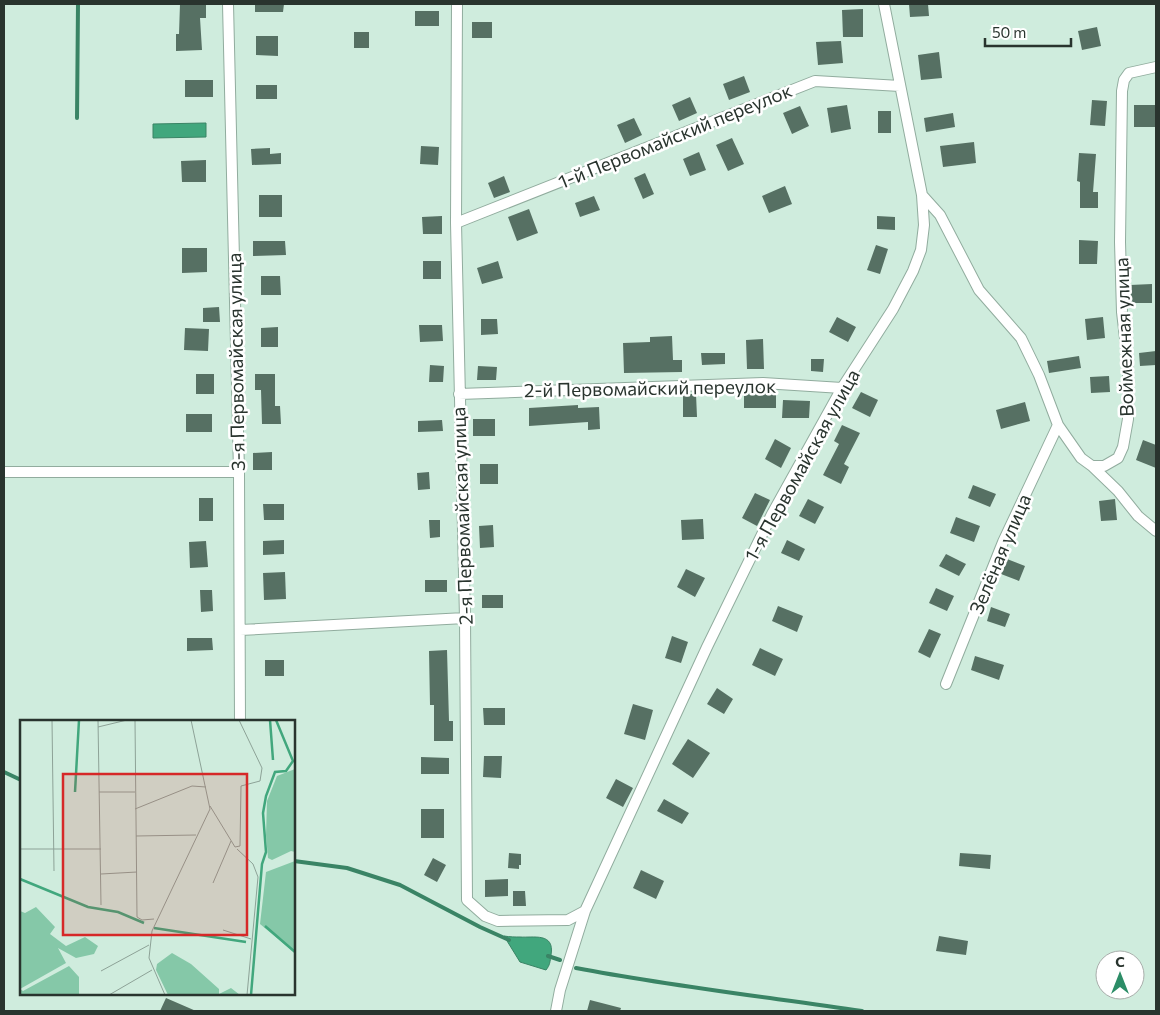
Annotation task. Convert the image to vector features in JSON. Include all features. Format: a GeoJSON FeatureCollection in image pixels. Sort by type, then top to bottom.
{"type":"FeatureCollection","features":[{"type":"Feature","properties":{"kind":"street","name":"3-я Первомайская улица"},"geometry":{"type":"LineString","coordinates":[[228,4],[239,472],[240,720]]}},
{"type":"Feature","properties":{"kind":"street","name":"2-я Первомайская улица"},"geometry":{"type":"LineString","coordinates":[[457,4],[456,223],[458,394],[465,618],[467,900],[485,916],[498,921],[568,920],[585,911]]}},
{"type":"Feature","properties":{"kind":"street","name":"1-я Первомайская улица"},"geometry":{"type":"LineString","coordinates":[[556,1011],[560,990],[585,911],[707,648],[768,523],[842,388],[893,309],[913,271],[921,250],[924,225],[922,195],[884,4]]}},
{"type":"Feature","properties":{"kind":"street","name":"Воймежная улица"},"geometry":{"type":"LineString","coordinates":[[1092,466],[1104,466],[1118,458],[1123,447],[1128,419],[1128,364],[1122,312],[1120,242],[1123,85],[1129,73],[1156,66]]}},
{"type":"Feature","properties":{"kind":"street","name":"1-й Первомайский переулок"},"geometry":{"type":"LineString","coordinates":[[456,223],[815,81],[900,86]]}},
{"type":"Feature","properties":{"kind":"street"},"geometry":{"type":"LineString","coordinates":[[922,195],[940,216],[979,290],[1021,338],[1039,375],[1058,425],[1081,458],[1118,491],[1138,516],[1156,531]]}},
{"type":"Feature","properties":{"kind":"street","name":"2-й Первомайский переулок"},"geometry":{"type":"LineString","coordinates":[[458,394],[763,383],[842,388]]}},
{"type":"Feature","properties":{"kind":"street","name":"Зелёная улица"},"geometry":{"type":"LineString","coordinates":[[946,684],[1003,542],[1058,425]]}},
{"type":"Feature","properties":{"kind":"street"},"geometry":{"type":"LineString","coordinates":[[4,472],[239,472]]}},
{"type":"Feature","properties":{"kind":"street"},"geometry":{"type":"LineString","coordinates":[[240,630],[465,618]]}},
{"type":"Feature","properties":{"kind":"shaded area"},"geometry":{"type":"Polygon","coordinates":[[[206,123],[206,137],[153,138],[153,124],[206,123]]]}},
{"type":"Feature","properties":{"kind":"shaded area"},"geometry":{"type":"Polygon","coordinates":[[[504,936],[546,939],[550,943],[551,955],[550,963],[546,970],[520,962],[504,936]]]}},
{"type":"Feature","properties":{"kind":"building"},"geometry":{"type":"Polygon","coordinates":[[[180,4],[206,4],[206,18],[200,18],[202,50],[176,51],[176,34],[179,34],[180,4]]]}},
{"type":"Feature","properties":{"kind":"building"},"geometry":{"type":"Polygon","coordinates":[[[255,4],[284,4],[283,12],[255,12],[255,4]]]}},
{"type":"Feature","properties":{"kind":"building"},"geometry":{"type":"Polygon","coordinates":[[[909,4],[928,4],[929,16],[910,17],[909,4]]]}},
{"type":"Feature","properties":{"kind":"building"},"geometry":{"type":"Polygon","coordinates":[[[863,9],[863,37],[843,37],[842,10],[863,9]]]}},
{"type":"Feature","properties":{"kind":"building"},"geometry":{"type":"Polygon","coordinates":[[[415,11],[439,11],[439,26],[415,26],[415,11]]]}},
{"type":"Feature","properties":{"kind":"building"},"geometry":{"type":"Polygon","coordinates":[[[472,22],[492,22],[492,38],[472,38],[472,22]]]}},
{"type":"Feature","properties":{"kind":"building"},"geometry":{"type":"Polygon","coordinates":[[[1097,27],[1101,46],[1082,50],[1078,31],[1097,27]]]}},
{"type":"Feature","properties":{"kind":"building"},"geometry":{"type":"Polygon","coordinates":[[[354,32],[369,32],[369,48],[354,48],[354,32]]]}},
{"type":"Feature","properties":{"kind":"building"},"geometry":{"type":"Polygon","coordinates":[[[256,36],[278,36],[278,56],[256,55],[256,36]]]}},
{"type":"Feature","properties":{"kind":"building"},"geometry":{"type":"Polygon","coordinates":[[[841,41],[843,63],[818,65],[816,42],[841,41]]]}},
{"type":"Feature","properties":{"kind":"building"},"geometry":{"type":"Polygon","coordinates":[[[939,52],[942,78],[921,80],[918,55],[939,52]]]}},
{"type":"Feature","properties":{"kind":"building"},"geometry":{"type":"Polygon","coordinates":[[[744,76],[750,92],[729,100],[723,84],[744,76]]]}},
{"type":"Feature","properties":{"kind":"building"},"geometry":{"type":"Polygon","coordinates":[[[185,80],[213,80],[213,97],[185,97],[185,80]]]}},
{"type":"Feature","properties":{"kind":"building"},"geometry":{"type":"Polygon","coordinates":[[[256,85],[277,85],[277,99],[256,99],[256,85]]]}},
{"type":"Feature","properties":{"kind":"building"},"geometry":{"type":"Polygon","coordinates":[[[690,97],[697,113],[679,121],[672,105],[690,97]]]}},
{"type":"Feature","properties":{"kind":"building"},"geometry":{"type":"Polygon","coordinates":[[[1092,100],[1107,101],[1105,126],[1090,125],[1092,100]]]}},
{"type":"Feature","properties":{"kind":"building"},"geometry":{"type":"Polygon","coordinates":[[[847,105],[851,129],[831,133],[827,108],[847,105]]]}},
{"type":"Feature","properties":{"kind":"building"},"geometry":{"type":"Polygon","coordinates":[[[1134,105],[1156,105],[1156,127],[1134,127],[1134,105]]]}},
{"type":"Feature","properties":{"kind":"building"},"geometry":{"type":"Polygon","coordinates":[[[800,106],[809,126],[792,134],[783,113],[800,106]]]}},
{"type":"Feature","properties":{"kind":"building"},"geometry":{"type":"Polygon","coordinates":[[[878,111],[891,111],[891,133],[878,133],[878,111]]]}},
{"type":"Feature","properties":{"kind":"building"},"geometry":{"type":"Polygon","coordinates":[[[953,113],[955,127],[926,132],[924,118],[953,113]]]}},
{"type":"Feature","properties":{"kind":"building"},"geometry":{"type":"Polygon","coordinates":[[[634,118],[642,135],[625,143],[617,125],[634,118]]]}},
{"type":"Feature","properties":{"kind":"building"},"geometry":{"type":"Polygon","coordinates":[[[732,138],[744,164],[728,171],[716,145],[732,138]]]}},
{"type":"Feature","properties":{"kind":"building"},"geometry":{"type":"Polygon","coordinates":[[[974,142],[976,163],[943,167],[940,146],[974,142]]]}},
{"type":"Feature","properties":{"kind":"building"},"geometry":{"type":"Polygon","coordinates":[[[421,146],[439,147],[438,165],[420,164],[421,146]]]}},
{"type":"Feature","properties":{"kind":"building"},"geometry":{"type":"Polygon","coordinates":[[[270,148],[270,154],[281,153],[281,164],[252,165],[251,149],[270,148]]]}},
{"type":"Feature","properties":{"kind":"building"},"geometry":{"type":"Polygon","coordinates":[[[699,152],[706,170],[690,176],[683,159],[699,152]]]}},
{"type":"Feature","properties":{"kind":"building"},"geometry":{"type":"Polygon","coordinates":[[[1079,153],[1096,154],[1093,192],[1098,192],[1098,208],[1080,208],[1080,182],[1077,181],[1079,153]]]}},
{"type":"Feature","properties":{"kind":"building"},"geometry":{"type":"Polygon","coordinates":[[[206,160],[206,182],[182,182],[181,161],[206,160]]]}},
{"type":"Feature","properties":{"kind":"building"},"geometry":{"type":"Polygon","coordinates":[[[645,173],[654,194],[643,199],[634,178],[645,173]]]}},
{"type":"Feature","properties":{"kind":"building"},"geometry":{"type":"Polygon","coordinates":[[[504,176],[510,192],[494,198],[488,183],[504,176]]]}},
{"type":"Feature","properties":{"kind":"building"},"geometry":{"type":"Polygon","coordinates":[[[785,186],[792,204],[769,213],[762,196],[785,186]]]}},
{"type":"Feature","properties":{"kind":"building"},"geometry":{"type":"Polygon","coordinates":[[[259,195],[282,195],[282,217],[259,217],[259,195]]]}},
{"type":"Feature","properties":{"kind":"building"},"geometry":{"type":"Polygon","coordinates":[[[594,196],[600,210],[580,217],[575,203],[594,196]]]}},
{"type":"Feature","properties":{"kind":"building"},"geometry":{"type":"Polygon","coordinates":[[[529,209],[538,233],[517,241],[508,217],[529,209]]]}},
{"type":"Feature","properties":{"kind":"building"},"geometry":{"type":"Polygon","coordinates":[[[442,216],[442,234],[423,234],[422,217],[442,216]]]}},
{"type":"Feature","properties":{"kind":"building"},"geometry":{"type":"Polygon","coordinates":[[[877,216],[895,217],[895,230],[877,229],[877,216]]]}},
{"type":"Feature","properties":{"kind":"building"},"geometry":{"type":"Polygon","coordinates":[[[1079,240],[1098,241],[1097,264],[1079,264],[1079,240]]]}},
{"type":"Feature","properties":{"kind":"building"},"geometry":{"type":"Polygon","coordinates":[[[253,241],[285,241],[286,255],[253,256],[253,241]]]}},
{"type":"Feature","properties":{"kind":"building"},"geometry":{"type":"Polygon","coordinates":[[[876,245],[888,249],[880,274],[867,270],[876,245]]]}},
{"type":"Feature","properties":{"kind":"building"},"geometry":{"type":"Polygon","coordinates":[[[182,248],[207,248],[207,272],[182,273],[182,248]]]}},
{"type":"Feature","properties":{"kind":"building"},"geometry":{"type":"Polygon","coordinates":[[[423,261],[441,261],[441,279],[423,279],[423,261]]]}},
{"type":"Feature","properties":{"kind":"building"},"geometry":{"type":"Polygon","coordinates":[[[498,261],[503,278],[482,284],[477,268],[498,261]]]}},
{"type":"Feature","properties":{"kind":"building"},"geometry":{"type":"Polygon","coordinates":[[[261,276],[280,276],[281,295],[261,295],[261,276]]]}},
{"type":"Feature","properties":{"kind":"building"},"geometry":{"type":"Polygon","coordinates":[[[1152,284],[1152,303],[1131,303],[1130,285],[1152,284]]]}},
{"type":"Feature","properties":{"kind":"building"},"geometry":{"type":"Polygon","coordinates":[[[219,307],[220,322],[203,322],[203,308],[219,307]]]}},
{"type":"Feature","properties":{"kind":"building"},"geometry":{"type":"Polygon","coordinates":[[[837,317],[856,327],[848,342],[829,332],[837,317]]]}},
{"type":"Feature","properties":{"kind":"building"},"geometry":{"type":"Polygon","coordinates":[[[1103,317],[1105,338],[1087,340],[1085,319],[1103,317]]]}},
{"type":"Feature","properties":{"kind":"building"},"geometry":{"type":"Polygon","coordinates":[[[481,319],[497,319],[498,334],[481,335],[481,319]]]}},
{"type":"Feature","properties":{"kind":"building"},"geometry":{"type":"Polygon","coordinates":[[[419,325],[442,325],[443,341],[420,342],[419,325]]]}},
{"type":"Feature","properties":{"kind":"building"},"geometry":{"type":"Polygon","coordinates":[[[278,327],[278,347],[261,347],[261,328],[278,327]]]}},
{"type":"Feature","properties":{"kind":"building"},"geometry":{"type":"Polygon","coordinates":[[[185,328],[209,329],[208,351],[184,350],[185,328]]]}},
{"type":"Feature","properties":{"kind":"building"},"geometry":{"type":"Polygon","coordinates":[[[672,336],[673,360],[682,360],[682,372],[624,373],[623,343],[650,342],[650,337],[672,336]]]}},
{"type":"Feature","properties":{"kind":"building"},"geometry":{"type":"Polygon","coordinates":[[[763,339],[764,369],[747,369],[746,340],[763,339]]]}},
{"type":"Feature","properties":{"kind":"building"},"geometry":{"type":"Polygon","coordinates":[[[1156,351],[1156,365],[1140,366],[1139,353],[1156,351]]]}},
{"type":"Feature","properties":{"kind":"building"},"geometry":{"type":"Polygon","coordinates":[[[701,353],[725,353],[725,364],[702,365],[701,353]]]}},
{"type":"Feature","properties":{"kind":"building"},"geometry":{"type":"Polygon","coordinates":[[[1079,356],[1081,368],[1049,373],[1047,361],[1079,356]]]}},
{"type":"Feature","properties":{"kind":"building"},"geometry":{"type":"Polygon","coordinates":[[[811,359],[824,359],[823,372],[811,371],[811,359]]]}},
{"type":"Feature","properties":{"kind":"building"},"geometry":{"type":"Polygon","coordinates":[[[430,365],[444,366],[443,382],[429,382],[430,365]]]}},
{"type":"Feature","properties":{"kind":"building"},"geometry":{"type":"Polygon","coordinates":[[[478,366],[497,367],[496,380],[477,380],[478,366]]]}},
{"type":"Feature","properties":{"kind":"building"},"geometry":{"type":"Polygon","coordinates":[[[196,374],[214,374],[214,394],[196,394],[196,374]]]}},
{"type":"Feature","properties":{"kind":"building"},"geometry":{"type":"Polygon","coordinates":[[[255,374],[275,374],[275,406],[280,406],[281,424],[262,424],[261,390],[255,390],[255,374]]]}},
{"type":"Feature","properties":{"kind":"building"},"geometry":{"type":"Polygon","coordinates":[[[1109,376],[1110,392],[1091,393],[1090,377],[1109,376]]]}},
{"type":"Feature","properties":{"kind":"building"},"geometry":{"type":"Polygon","coordinates":[[[776,392],[776,408],[744,408],[744,393],[776,392]]]}},
{"type":"Feature","properties":{"kind":"building"},"geometry":{"type":"Polygon","coordinates":[[[861,392],[878,400],[870,417],[852,408],[861,392]]]}},
{"type":"Feature","properties":{"kind":"building"},"geometry":{"type":"Polygon","coordinates":[[[683,394],[696,394],[697,417],[683,417],[683,394]]]}},
{"type":"Feature","properties":{"kind":"building"},"geometry":{"type":"Polygon","coordinates":[[[783,400],[810,401],[809,418],[782,418],[783,400]]]}},
{"type":"Feature","properties":{"kind":"building"},"geometry":{"type":"Polygon","coordinates":[[[1025,402],[1030,421],[1001,429],[996,410],[1025,402]]]}},
{"type":"Feature","properties":{"kind":"building"},"geometry":{"type":"Polygon","coordinates":[[[578,405],[578,408],[599,407],[600,429],[588,430],[588,422],[529,426],[529,408],[578,405]]]}},
{"type":"Feature","properties":{"kind":"building"},"geometry":{"type":"Polygon","coordinates":[[[186,414],[212,414],[212,432],[186,432],[186,414]]]}},
{"type":"Feature","properties":{"kind":"building"},"geometry":{"type":"Polygon","coordinates":[[[473,419],[495,419],[495,436],[473,436],[473,419]]]}},
{"type":"Feature","properties":{"kind":"building"},"geometry":{"type":"Polygon","coordinates":[[[442,420],[443,431],[418,432],[418,421],[442,420]]]}},
{"type":"Feature","properties":{"kind":"building"},"geometry":{"type":"Polygon","coordinates":[[[842,425],[860,433],[844,464],[849,467],[841,484],[823,475],[839,444],[834,441],[842,425]]]}},
{"type":"Feature","properties":{"kind":"building"},"geometry":{"type":"Polygon","coordinates":[[[775,439],[791,448],[781,468],[765,459],[775,439]]]}},
{"type":"Feature","properties":{"kind":"building"},"geometry":{"type":"Polygon","coordinates":[[[1143,440],[1156,445],[1156,468],[1136,460],[1143,440]]]}},
{"type":"Feature","properties":{"kind":"building"},"geometry":{"type":"Polygon","coordinates":[[[272,452],[272,470],[253,470],[253,453],[272,452]]]}},
{"type":"Feature","properties":{"kind":"building"},"geometry":{"type":"Polygon","coordinates":[[[480,464],[498,464],[498,484],[480,484],[480,464]]]}},
{"type":"Feature","properties":{"kind":"building"},"geometry":{"type":"Polygon","coordinates":[[[429,472],[430,489],[418,490],[417,473],[429,472]]]}},
{"type":"Feature","properties":{"kind":"building"},"geometry":{"type":"Polygon","coordinates":[[[973,485],[996,494],[990,507],[968,498],[973,485]]]}},
{"type":"Feature","properties":{"kind":"building"},"geometry":{"type":"Polygon","coordinates":[[[755,493],[770,500],[757,526],[742,518],[755,493]]]}},
{"type":"Feature","properties":{"kind":"building"},"geometry":{"type":"Polygon","coordinates":[[[199,498],[213,498],[213,521],[199,521],[199,498]]]}},
{"type":"Feature","properties":{"kind":"building"},"geometry":{"type":"Polygon","coordinates":[[[808,499],[824,507],[815,524],[799,516],[808,499]]]}},
{"type":"Feature","properties":{"kind":"building"},"geometry":{"type":"Polygon","coordinates":[[[1115,499],[1117,520],[1101,521],[1099,501],[1115,499]]]}},
{"type":"Feature","properties":{"kind":"building"},"geometry":{"type":"Polygon","coordinates":[[[263,504],[284,504],[284,520],[264,520],[263,504]]]}},
{"type":"Feature","properties":{"kind":"building"},"geometry":{"type":"Polygon","coordinates":[[[956,517],[980,526],[974,542],[950,533],[956,517]]]}},
{"type":"Feature","properties":{"kind":"building"},"geometry":{"type":"Polygon","coordinates":[[[703,519],[704,539],[682,540],[681,520],[703,519]]]}},
{"type":"Feature","properties":{"kind":"building"},"geometry":{"type":"Polygon","coordinates":[[[429,520],[440,520],[440,537],[430,538],[429,520]]]}},
{"type":"Feature","properties":{"kind":"building"},"geometry":{"type":"Polygon","coordinates":[[[493,525],[494,547],[480,548],[479,526],[493,525]]]}},
{"type":"Feature","properties":{"kind":"building"},"geometry":{"type":"Polygon","coordinates":[[[284,540],[284,554],[263,555],[263,541],[284,540]]]}},
{"type":"Feature","properties":{"kind":"building"},"geometry":{"type":"Polygon","coordinates":[[[787,540],[805,549],[799,561],[781,553],[787,540]]]}},
{"type":"Feature","properties":{"kind":"building"},"geometry":{"type":"Polygon","coordinates":[[[206,541],[208,567],[190,568],[189,542],[206,541]]]}},
{"type":"Feature","properties":{"kind":"building"},"geometry":{"type":"Polygon","coordinates":[[[946,554],[966,564],[959,576],[939,566],[946,554]]]}},
{"type":"Feature","properties":{"kind":"building"},"geometry":{"type":"Polygon","coordinates":[[[1007,559],[1025,566],[1019,581],[1001,574],[1007,559]]]}},
{"type":"Feature","properties":{"kind":"building"},"geometry":{"type":"Polygon","coordinates":[[[686,569],[705,578],[695,597],[677,587],[686,569]]]}},
{"type":"Feature","properties":{"kind":"building"},"geometry":{"type":"Polygon","coordinates":[[[285,572],[286,599],[264,600],[263,573],[285,572]]]}},
{"type":"Feature","properties":{"kind":"building"},"geometry":{"type":"Polygon","coordinates":[[[425,580],[447,580],[447,592],[425,592],[425,580]]]}},
{"type":"Feature","properties":{"kind":"building"},"geometry":{"type":"Polygon","coordinates":[[[936,588],[954,596],[947,611],[929,603],[936,588]]]}},
{"type":"Feature","properties":{"kind":"building"},"geometry":{"type":"Polygon","coordinates":[[[200,590],[212,590],[213,611],[201,612],[200,590]]]}},
{"type":"Feature","properties":{"kind":"building"},"geometry":{"type":"Polygon","coordinates":[[[482,595],[503,595],[503,608],[482,608],[482,595]]]}},
{"type":"Feature","properties":{"kind":"building"},"geometry":{"type":"Polygon","coordinates":[[[778,606],[803,616],[797,632],[772,621],[778,606]]]}},
{"type":"Feature","properties":{"kind":"building"},"geometry":{"type":"Polygon","coordinates":[[[991,607],[1010,614],[1005,627],[987,621],[991,607]]]}},
{"type":"Feature","properties":{"kind":"building"},"geometry":{"type":"Polygon","coordinates":[[[929,629],[941,634],[930,658],[918,652],[929,629]]]}},
{"type":"Feature","properties":{"kind":"building"},"geometry":{"type":"Polygon","coordinates":[[[672,636],[688,642],[681,663],[665,658],[672,636]]]}},
{"type":"Feature","properties":{"kind":"building"},"geometry":{"type":"Polygon","coordinates":[[[187,638],[212,638],[213,650],[187,651],[187,638]]]}},
{"type":"Feature","properties":{"kind":"building"},"geometry":{"type":"Polygon","coordinates":[[[760,648],[783,659],[775,676],[752,665],[760,648]]]}},
{"type":"Feature","properties":{"kind":"building"},"geometry":{"type":"Polygon","coordinates":[[[447,650],[449,721],[453,721],[453,741],[434,741],[434,705],[430,705],[429,651],[447,650]]]}},
{"type":"Feature","properties":{"kind":"building"},"geometry":{"type":"Polygon","coordinates":[[[975,656],[1004,665],[999,680],[971,670],[975,656]]]}},
{"type":"Feature","properties":{"kind":"building"},"geometry":{"type":"Polygon","coordinates":[[[265,660],[284,660],[284,676],[265,676],[265,660]]]}},
{"type":"Feature","properties":{"kind":"building"},"geometry":{"type":"Polygon","coordinates":[[[717,688],[733,699],[724,714],[707,704],[717,688]]]}},
{"type":"Feature","properties":{"kind":"building"},"geometry":{"type":"Polygon","coordinates":[[[633,704],[653,710],[645,740],[624,734],[633,704]]]}},
{"type":"Feature","properties":{"kind":"building"},"geometry":{"type":"Polygon","coordinates":[[[483,708],[505,708],[505,725],[484,725],[483,708]]]}},
{"type":"Feature","properties":{"kind":"building"},"geometry":{"type":"Polygon","coordinates":[[[688,739],[710,753],[693,778],[672,764],[688,739]]]}},
{"type":"Feature","properties":{"kind":"building"},"geometry":{"type":"Polygon","coordinates":[[[484,756],[502,756],[501,778],[483,777],[484,756]]]}},
{"type":"Feature","properties":{"kind":"building"},"geometry":{"type":"Polygon","coordinates":[[[421,757],[449,758],[449,774],[421,774],[421,757]]]}},
{"type":"Feature","properties":{"kind":"building"},"geometry":{"type":"Polygon","coordinates":[[[616,779],[633,788],[623,807],[606,798],[616,779]]]}},
{"type":"Feature","properties":{"kind":"building"},"geometry":{"type":"Polygon","coordinates":[[[664,799],[689,813],[682,824],[657,811],[664,799]]]}},
{"type":"Feature","properties":{"kind":"building"},"geometry":{"type":"Polygon","coordinates":[[[421,809],[444,809],[444,838],[421,838],[421,809]]]}},
{"type":"Feature","properties":{"kind":"building"},"geometry":{"type":"Polygon","coordinates":[[[509,853],[521,854],[519,869],[508,868],[509,853]]]}},
{"type":"Feature","properties":{"kind":"building"},"geometry":{"type":"Polygon","coordinates":[[[960,853],[991,855],[990,869],[959,866],[960,853]]]}},
{"type":"Feature","properties":{"kind":"building"},"geometry":{"type":"Polygon","coordinates":[[[433,858],[446,865],[437,882],[424,875],[433,858]]]}},
{"type":"Feature","properties":{"kind":"building"},"geometry":{"type":"Polygon","coordinates":[[[641,870],[664,881],[656,899],[633,888],[641,870]]]}},
{"type":"Feature","properties":{"kind":"building"},"geometry":{"type":"Polygon","coordinates":[[[508,879],[508,896],[485,897],[485,880],[508,879]]]}},
{"type":"Feature","properties":{"kind":"building"},"geometry":{"type":"Polygon","coordinates":[[[513,891],[525,891],[526,906],[513,906],[513,891]]]}},
{"type":"Feature","properties":{"kind":"building"},"geometry":{"type":"Polygon","coordinates":[[[939,936],[968,941],[966,955],[936,951],[939,936]]]}},
{"type":"Feature","properties":{"kind":"building"},"geometry":{"type":"Polygon","coordinates":[[[166,998],[196,1011],[160,1011],[166,998]]]}},
{"type":"Feature","properties":{"kind":"building"},"geometry":{"type":"Polygon","coordinates":[[[590,1000],[621,1008],[620,1011],[587,1011],[590,1000]]]}},
{"type":"Feature","properties":{"kind":"waterway"},"geometry":{"type":"LineString","coordinates":[[77,118],[78,4]]}},
{"type":"Feature","properties":{"kind":"waterway"},"geometry":{"type":"LineString","coordinates":[[4,772],[20,780]]}},
{"type":"Feature","properties":{"kind":"waterway"},"geometry":{"type":"LineString","coordinates":[[295,861],[347,868],[400,885],[509,940]]}},
{"type":"Feature","properties":{"kind":"waterway"},"geometry":{"type":"LineString","coordinates":[[548,956],[560,960]]}},
{"type":"Feature","properties":{"kind":"waterway"},"geometry":{"type":"LineString","coordinates":[[576,968],[682,986],[862,1011]]}}]}
